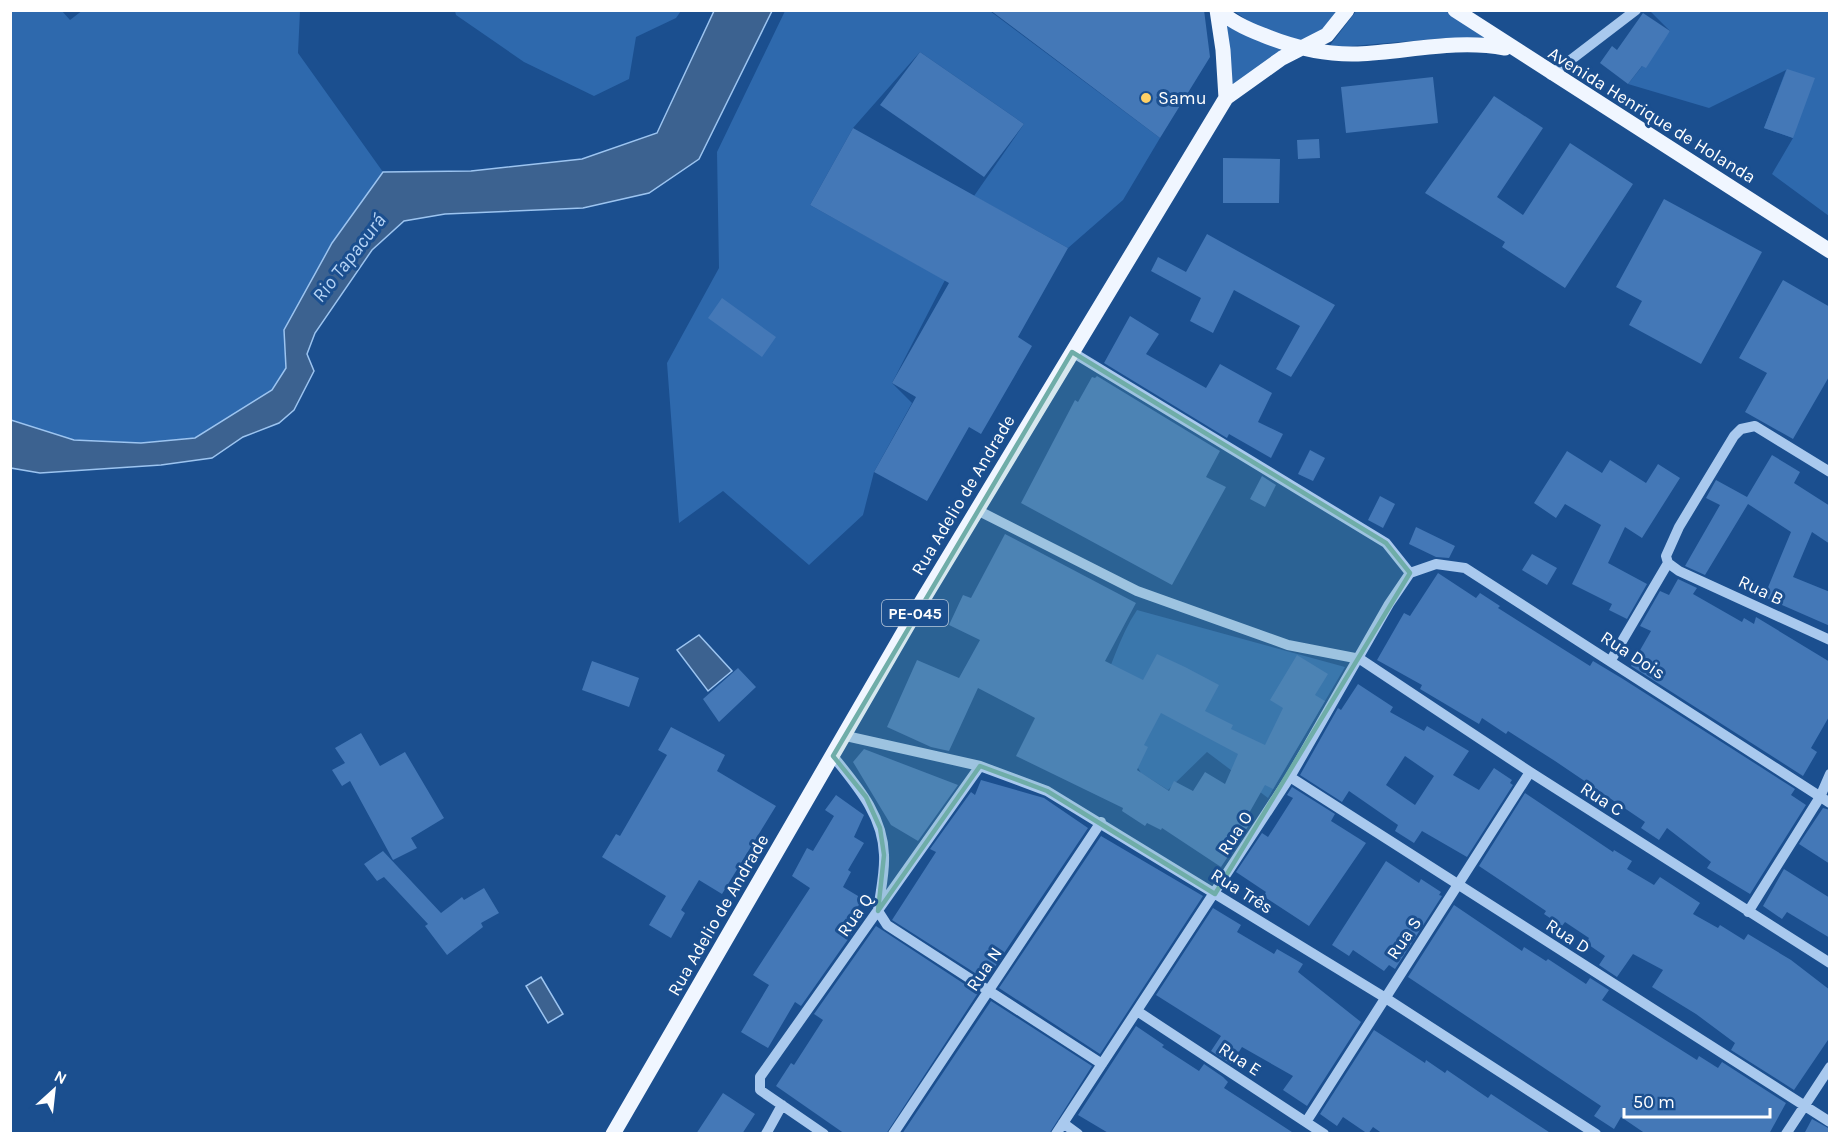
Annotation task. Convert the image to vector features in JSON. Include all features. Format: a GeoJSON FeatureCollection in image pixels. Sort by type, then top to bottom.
{"type":"FeatureCollection","features":[{"type":"Feature","properties":{"kind":"main road"},"geometry":{"type":"LineString","coordinates":[[1218,10],[1243,27],[1304,48],[1359,54],[1467,44],[1511,49]]}},
{"type":"Feature","properties":{"kind":"main road"},"geometry":{"type":"LineString","coordinates":[[1218,10],[1226,98]]}},
{"type":"Feature","properties":{"kind":"main road"},"geometry":{"type":"LineString","coordinates":[[1226,98],[1257,74],[1327,35],[1347,10]]}},
{"type":"Feature","properties":{"kind":"main road","name":"Avenida Henrique de Holanda"},"geometry":{"type":"LineString","coordinates":[[1455,10],[1551,75],[1830,251]]}},
{"type":"Feature","properties":{"kind":"main road","name":"Rua Adelio de Andrade"},"geometry":{"type":"LineString","coordinates":[[613,1134],[977,510],[1226,98]]}},
{"type":"Feature","properties":{"kind":"street"},"geometry":{"type":"LineString","coordinates":[[1551,75],[1636,10]]}},
{"type":"Feature","properties":{"kind":"street"},"geometry":{"type":"LineString","coordinates":[[1072,352],[1386,543],[1410,573]]}},
{"type":"Feature","properties":{"kind":"street"},"geometry":{"type":"LineString","coordinates":[[1611,660],[1668,562],[1667,549],[1734,436],[1741,429],[1755,426],[1830,472]]}},
{"type":"Feature","properties":{"kind":"street"},"geometry":{"type":"LineString","coordinates":[[977,510],[1137,591],[1288,645],[1360,659]]}},
{"type":"Feature","properties":{"kind":"street","name":"Rua B"},"geometry":{"type":"LineString","coordinates":[[1668,562],[1679,571],[1830,640]]}},
{"type":"Feature","properties":{"kind":"street","name":"Rua Dois"},"geometry":{"type":"LineString","coordinates":[[1410,573],[1436,564],[1465,568],[1825,800]]}},
{"type":"Feature","properties":{"kind":"street","name":"Rua O"},"geometry":{"type":"LineString","coordinates":[[1056,1134],[1290,777],[1360,659],[1389,604],[1410,573]]}},
{"type":"Feature","properties":{"kind":"street","name":"Rua C"},"geometry":{"type":"LineString","coordinates":[[1360,659],[1530,772],[1830,963]]}},
{"type":"Feature","properties":{"kind":"street","name":"Rua Três"},"geometry":{"type":"LineString","coordinates":[[846,736],[980,766],[1047,791],[1384,997],[1596,1134]]}},
{"type":"Feature","properties":{"kind":"street"},"geometry":{"type":"LineString","coordinates":[[834,756],[866,797],[880,828],[884,855],[878,911],[887,925],[1102,1064]]}},
{"type":"Feature","properties":{"kind":"street","name":"Rua Q"},"geometry":{"type":"LineString","coordinates":[[782,1105],[760,1090],[760,1077],[980,766]]}},
{"type":"Feature","properties":{"kind":"street","name":"Rua S"},"geometry":{"type":"LineString","coordinates":[[1306,1122],[1530,772]]}},
{"type":"Feature","properties":{"kind":"street"},"geometry":{"type":"LineString","coordinates":[[1748,912],[1825,800],[1830,774]]}},
{"type":"Feature","properties":{"kind":"street","name":"Rua D"},"geometry":{"type":"LineString","coordinates":[[1290,777],[1830,1122]]}},
{"type":"Feature","properties":{"kind":"street","name":"Rua N"},"geometry":{"type":"LineString","coordinates":[[893,1134],[1101,822]]}},
{"type":"Feature","properties":{"kind":"street","name":"Rua E"},"geometry":{"type":"LineString","coordinates":[[1137,1011],[1324,1134]]}},
{"type":"Feature","properties":{"kind":"street"},"geometry":{"type":"LineString","coordinates":[[1786,1134],[1830,1067]]}},
{"type":"Feature","properties":{"kind":"street"},"geometry":{"type":"LineString","coordinates":[[766,1134],[782,1105],[824,1134]]}},
{"type":"Feature","properties":{"kind":"street"},"geometry":{"type":"LineString","coordinates":[[1063,1123],[1078,1134]]}},
{"type":"Feature","properties":{"kind":"highlighted area"},"geometry":{"type":"Polygon","coordinates":[[[1072,352],[1386,543],[1410,573],[1215,894],[1047,791],[980,766],[878,911],[884,855],[880,828],[866,797],[833,756],[1072,352]]]}},
{"type":"Feature","properties":{"kind":"shaded area"},"geometry":{"type":"Polygon","coordinates":[[[83,10],[300,11],[298,53],[383,172],[332,243],[284,330],[286,368],[272,390],[195,438],[141,443],[74,440],[11,420],[10,11],[62,11],[70,20],[83,10]]]}},
{"type":"Feature","properties":{"kind":"shaded area"},"geometry":{"type":"Polygon","coordinates":[[[455,10],[681,11],[676,18],[636,37],[629,79],[594,96],[524,62],[456,15],[455,10]]]}},
{"type":"Feature","properties":{"kind":"shaded area"},"geometry":{"type":"Polygon","coordinates":[[[1357,10],[1448,11],[1497,43],[1447,38],[1328,48],[1357,10]]]}},
{"type":"Feature","properties":{"kind":"shaded area"},"geometry":{"type":"Polygon","coordinates":[[[785,11],[990,11],[1160,138],[1123,200],[1068,248],[974,196],[1024,124],[920,52],[853,128],[810,205],[945,280],[892,383],[912,403],[874,472],[863,515],[809,565],[723,491],[679,523],[667,363],[719,268],[717,152],[785,11]]]}},
{"type":"Feature","properties":{"kind":"shaded area"},"geometry":{"type":"Polygon","coordinates":[[[1234,11],[1341,11],[1322,33],[1301,45],[1258,28],[1234,11]]]}},
{"type":"Feature","properties":{"kind":"shaded area"},"geometry":{"type":"Polygon","coordinates":[[[1650,11],[1829,11],[1829,216],[1772,174],[1793,138],[1764,128],[1786,70],[1709,108],[1628,84],[1670,31],[1650,11]]]}},
{"type":"Feature","properties":{"kind":"shaded area"},"geometry":{"type":"Polygon","coordinates":[[[1222,19],[1295,51],[1231,89],[1222,19]]]}},
{"type":"Feature","properties":{"kind":"shaded area"},"geometry":{"type":"Polygon","coordinates":[[[1137,610],[1345,667],[1268,798],[1207,752],[1168,790],[1141,773],[1097,698],[1125,631],[1137,610]]]}},
{"type":"Feature","properties":{"kind":"water","name":"Rio Tapacurá"},"geometry":{"type":"Polygon","coordinates":[[[714,11],[772,11],[699,159],[649,193],[583,208],[445,214],[404,221],[372,250],[315,333],[307,354],[314,371],[294,410],[279,423],[243,437],[212,458],[161,465],[40,473],[11,468],[11,420],[74,440],[141,443],[195,438],[272,390],[286,368],[284,330],[332,243],[383,172],[471,171],[582,159],[657,133],[714,11]]]}},
{"type":"Feature","properties":{"kind":"water"},"geometry":{"type":"Polygon","coordinates":[[[699,635],[732,671],[708,691],[677,650],[699,635]]]}},
{"type":"Feature","properties":{"kind":"water"},"geometry":{"type":"Polygon","coordinates":[[[541,977],[563,1014],[548,1023],[526,986],[541,977]]]}},
{"type":"Feature","properties":{"kind":"building","name":"Samu"},"geometry":{"type":"Polygon","coordinates":[[[990,10],[1204,10],[1210,57],[1160,138],[990,10]]]}},
{"type":"Feature","properties":{"kind":"building"},"geometry":{"type":"Polygon","coordinates":[[[1643,13],[1670,31],[1646,68],[1642,66],[1628,84],[1600,63],[1612,46],[1617,50],[1643,13]]]}},
{"type":"Feature","properties":{"kind":"building"},"geometry":{"type":"Polygon","coordinates":[[[920,52],[1024,124],[984,177],[880,105],[920,52]]]}},
{"type":"Feature","properties":{"kind":"building"},"geometry":{"type":"Polygon","coordinates":[[[1787,69],[1815,78],[1793,138],[1764,128],[1787,69]]]}},
{"type":"Feature","properties":{"kind":"building"},"geometry":{"type":"Polygon","coordinates":[[[1433,77],[1438,123],[1346,133],[1341,87],[1433,77]]]}},
{"type":"Feature","properties":{"kind":"building"},"geometry":{"type":"Polygon","coordinates":[[[1494,96],[1543,128],[1497,197],[1523,215],[1570,143],[1633,184],[1565,288],[1502,247],[1505,242],[1425,193],[1494,96]]]}},
{"type":"Feature","properties":{"kind":"building"},"geometry":{"type":"Polygon","coordinates":[[[853,128],[1068,248],[1018,337],[1032,346],[981,434],[969,427],[927,501],[874,472],[916,397],[892,383],[949,283],[810,205],[853,128]]]}},
{"type":"Feature","properties":{"kind":"building"},"geometry":{"type":"Polygon","coordinates":[[[1319,139],[1320,158],[1298,159],[1297,140],[1319,139]]]}},
{"type":"Feature","properties":{"kind":"building"},"geometry":{"type":"Polygon","coordinates":[[[1223,158],[1280,159],[1279,203],[1223,203],[1223,158]]]}},
{"type":"Feature","properties":{"kind":"building"},"geometry":{"type":"Polygon","coordinates":[[[1664,199],[1762,252],[1701,364],[1629,325],[1642,301],[1616,287],[1664,199]]]}},
{"type":"Feature","properties":{"kind":"building"},"geometry":{"type":"Polygon","coordinates":[[[1207,234],[1335,305],[1291,377],[1276,369],[1300,326],[1234,290],[1213,333],[1190,321],[1201,298],[1151,271],[1158,257],[1186,272],[1207,234]]]}},
{"type":"Feature","properties":{"kind":"building"},"geometry":{"type":"Polygon","coordinates":[[[1783,280],[1830,307],[1830,375],[1793,439],[1745,412],[1767,373],[1739,358],[1783,280]]]}},
{"type":"Feature","properties":{"kind":"building"},"geometry":{"type":"Polygon","coordinates":[[[722,298],[776,337],[762,357],[708,318],[722,298]]]}},
{"type":"Feature","properties":{"kind":"building"},"geometry":{"type":"Polygon","coordinates":[[[1130,316],[1159,334],[1146,354],[1206,388],[1220,364],[1272,393],[1258,422],[1283,434],[1271,458],[1229,434],[1227,438],[1104,363],[1130,316]]]}},
{"type":"Feature","properties":{"kind":"building"},"geometry":{"type":"Polygon","coordinates":[[[1097,376],[1220,451],[1206,477],[1226,487],[1172,585],[1021,503],[1075,400],[1078,402],[1092,377],[1097,376]]]}},
{"type":"Feature","properties":{"kind":"building"},"geometry":{"type":"Polygon","coordinates":[[[1310,450],[1325,458],[1313,481],[1298,474],[1310,450]]]}},
{"type":"Feature","properties":{"kind":"building"},"geometry":{"type":"Polygon","coordinates":[[[1567,451],[1602,473],[1610,460],[1646,483],[1658,464],[1680,478],[1642,538],[1625,527],[1608,563],[1647,584],[1627,619],[1609,610],[1612,604],[1572,584],[1601,525],[1565,504],[1556,518],[1534,503],[1567,451]]]}},
{"type":"Feature","properties":{"kind":"building"},"geometry":{"type":"Polygon","coordinates":[[[1772,455],[1800,472],[1794,483],[1830,506],[1830,544],[1812,532],[1793,577],[1830,592],[1830,626],[1764,597],[1791,532],[1748,504],[1705,575],[1685,566],[1720,505],[1706,498],[1716,480],[1747,497],[1772,455]]]}},
{"type":"Feature","properties":{"kind":"building"},"geometry":{"type":"Polygon","coordinates":[[[1262,476],[1276,485],[1265,507],[1250,499],[1262,476]]]}},
{"type":"Feature","properties":{"kind":"building"},"geometry":{"type":"Polygon","coordinates":[[[1380,496],[1395,504],[1383,528],[1368,520],[1380,496]]]}},
{"type":"Feature","properties":{"kind":"building"},"geometry":{"type":"Polygon","coordinates":[[[1416,527],[1455,546],[1449,558],[1436,557],[1409,544],[1416,527]]]}},
{"type":"Feature","properties":{"kind":"building"},"geometry":{"type":"Polygon","coordinates":[[[1005,534],[1136,603],[1105,661],[1143,680],[1157,654],[1219,685],[1205,711],[1233,725],[1231,729],[1265,745],[1283,708],[1270,700],[1297,655],[1328,674],[1315,695],[1325,701],[1273,789],[1265,785],[1244,822],[1249,825],[1221,867],[1162,828],[1161,830],[1147,823],[1145,826],[1122,811],[1123,808],[1016,756],[1035,718],[978,688],[949,751],[931,747],[887,727],[917,660],[959,678],[980,640],[949,625],[963,595],[971,598],[1005,534]],[[1161,713],[1144,745],[1148,747],[1137,770],[1169,791],[1174,781],[1193,791],[1205,772],[1225,784],[1238,754],[1161,713]]]}},
{"type":"Feature","properties":{"kind":"building"},"geometry":{"type":"Polygon","coordinates":[[[1532,554],[1557,568],[1547,585],[1522,570],[1532,554]]]}},
{"type":"Feature","properties":{"kind":"building"},"geometry":{"type":"Polygon","coordinates":[[[1438,573],[1476,598],[1480,593],[1500,606],[1498,608],[1590,666],[1593,661],[1623,679],[1795,789],[1791,795],[1806,805],[1750,894],[1707,868],[1711,862],[1667,828],[1659,840],[1641,828],[1645,822],[1508,731],[1506,734],[1482,718],[1479,724],[1420,689],[1422,685],[1377,660],[1404,613],[1410,616],[1438,573]]]}},
{"type":"Feature","properties":{"kind":"building"},"geometry":{"type":"Polygon","coordinates":[[[1678,579],[1697,588],[1693,594],[1742,622],[1744,618],[1754,624],[1756,617],[1830,662],[1830,715],[1811,748],[1817,752],[1803,776],[1631,666],[1651,631],[1640,626],[1660,591],[1669,595],[1678,579]]]}},
{"type":"Feature","properties":{"kind":"building"},"geometry":{"type":"Polygon","coordinates":[[[592,661],[639,678],[629,707],[582,690],[592,661]]]}},
{"type":"Feature","properties":{"kind":"building"},"geometry":{"type":"Polygon","coordinates":[[[738,668],[756,687],[719,722],[703,699],[738,668]]]}},
{"type":"Feature","properties":{"kind":"building"},"geometry":{"type":"Polygon","coordinates":[[[1358,684],[1393,707],[1390,712],[1424,731],[1427,726],[1469,751],[1453,775],[1479,790],[1494,768],[1512,780],[1510,783],[1513,785],[1467,857],[1422,831],[1414,843],[1395,831],[1398,825],[1349,791],[1342,802],[1300,775],[1338,708],[1341,710],[1358,684]],[[1405,756],[1386,785],[1415,805],[1434,776],[1405,756]]]}},
{"type":"Feature","properties":{"kind":"building"},"geometry":{"type":"Polygon","coordinates":[[[671,727],[725,755],[717,771],[776,806],[722,894],[699,880],[681,910],[685,913],[671,938],[649,925],[666,896],[602,857],[616,834],[620,836],[667,755],[658,750],[671,727]]]}},
{"type":"Feature","properties":{"kind":"building"},"geometry":{"type":"Polygon","coordinates":[[[361,733],[380,766],[405,752],[444,818],[411,838],[417,848],[393,860],[350,781],[342,786],[332,770],[345,763],[335,748],[361,733]]]}},
{"type":"Feature","properties":{"kind":"building"},"geometry":{"type":"Polygon","coordinates":[[[864,749],[958,785],[918,841],[891,825],[853,762],[864,749]]]}},
{"type":"Feature","properties":{"kind":"building"},"geometry":{"type":"Polygon","coordinates":[[[981,780],[1044,798],[1088,828],[986,980],[892,920],[936,852],[930,849],[971,792],[975,795],[981,780]]]}},
{"type":"Feature","properties":{"kind":"building"},"geometry":{"type":"Polygon","coordinates":[[[1292,787],[1335,814],[1331,821],[1366,843],[1309,926],[1263,896],[1266,892],[1236,872],[1262,833],[1268,837],[1293,798],[1287,795],[1292,787]]]}},
{"type":"Feature","properties":{"kind":"building"},"geometry":{"type":"Polygon","coordinates":[[[1525,793],[1613,852],[1614,850],[1632,861],[1627,869],[1654,885],[1660,877],[1700,903],[1693,914],[1718,928],[1720,925],[1744,940],[1748,934],[1791,960],[1830,990],[1830,1037],[1794,1090],[1731,1050],[1735,1043],[1696,1014],[1652,987],[1663,970],[1633,954],[1617,977],[1599,965],[1605,956],[1586,943],[1589,938],[1565,922],[1562,926],[1544,914],[1546,911],[1479,866],[1525,793]]]}},
{"type":"Feature","properties":{"kind":"building"},"geometry":{"type":"Polygon","coordinates":[[[836,795],[864,815],[854,837],[864,843],[848,870],[851,872],[843,887],[863,899],[854,912],[863,918],[801,1006],[795,1002],[768,1048],[741,1032],[769,985],[753,975],[810,888],[792,876],[807,848],[813,851],[834,816],[825,810],[836,795]]]}},
{"type":"Feature","properties":{"kind":"building"},"geometry":{"type":"Polygon","coordinates":[[[1823,808],[1830,810],[1830,864],[1799,844],[1823,808]]]}},
{"type":"Feature","properties":{"kind":"building"},"geometry":{"type":"Polygon","coordinates":[[[1101,836],[1203,896],[1100,1054],[999,988],[1101,836]]]}},
{"type":"Feature","properties":{"kind":"building"},"geometry":{"type":"Polygon","coordinates":[[[383,851],[441,913],[462,897],[464,900],[484,888],[499,913],[481,923],[483,927],[447,955],[425,926],[428,924],[384,877],[377,881],[364,864],[383,851]]]}},
{"type":"Feature","properties":{"kind":"building"},"geometry":{"type":"Polygon","coordinates":[[[1386,861],[1419,883],[1421,879],[1441,892],[1439,895],[1442,896],[1395,969],[1389,965],[1384,971],[1353,950],[1349,956],[1332,945],[1386,861]]]}},
{"type":"Feature","properties":{"kind":"building"},"geometry":{"type":"Polygon","coordinates":[[[1784,869],[1830,898],[1830,938],[1787,912],[1782,919],[1763,906],[1784,869]]]}},
{"type":"Feature","properties":{"kind":"building"},"geometry":{"type":"Polygon","coordinates":[[[1454,905],[1522,951],[1524,947],[1546,961],[1548,959],[1586,984],[1590,978],[1609,990],[1602,1000],[1697,1060],[1699,1056],[1718,1068],[1722,1062],[1786,1103],[1769,1134],[1646,1134],[1621,1117],[1614,1129],[1594,1116],[1601,1106],[1408,977],[1454,905]]]}},
{"type":"Feature","properties":{"kind":"building"},"geometry":{"type":"Polygon","coordinates":[[[1213,908],[1241,925],[1237,932],[1274,954],[1277,949],[1303,964],[1298,972],[1361,1022],[1307,1106],[1283,1090],[1293,1076],[1242,1047],[1231,1064],[1211,1051],[1221,1036],[1156,995],[1213,908]]]}},
{"type":"Feature","properties":{"kind":"building"},"geometry":{"type":"Polygon","coordinates":[[[876,926],[978,993],[886,1134],[845,1134],[776,1086],[791,1063],[794,1065],[823,1020],[814,1014],[876,926]]]}},
{"type":"Feature","properties":{"kind":"building"},"geometry":{"type":"Polygon","coordinates":[[[991,1001],[1092,1066],[1049,1134],[902,1134],[991,1001]]]}},
{"type":"Feature","properties":{"kind":"building"},"geometry":{"type":"Polygon","coordinates":[[[1136,1026],[1164,1045],[1162,1047],[1199,1071],[1204,1064],[1228,1082],[1224,1088],[1295,1134],[1110,1134],[1078,1115],[1136,1026]]]}},
{"type":"Feature","properties":{"kind":"building"},"geometry":{"type":"Polygon","coordinates":[[[1374,1030],[1425,1063],[1426,1060],[1445,1073],[1447,1070],[1488,1098],[1491,1094],[1552,1134],[1383,1134],[1373,1127],[1368,1134],[1343,1117],[1337,1126],[1320,1114],[1374,1030]]]}},
{"type":"Feature","properties":{"kind":"building"},"geometry":{"type":"Polygon","coordinates":[[[723,1093],[755,1114],[742,1134],[696,1134],[723,1093]]]}},
{"type":"Feature","properties":{"kind":"building"},"geometry":{"type":"Polygon","coordinates":[[[1812,1119],[1830,1129],[1830,1134],[1804,1134],[1812,1119]]]}},
{"type":"Feature","properties":{"kind":"place","name":"Samu"},"geometry":{"type":"Point","coordinates":[1146,98]}}]}
